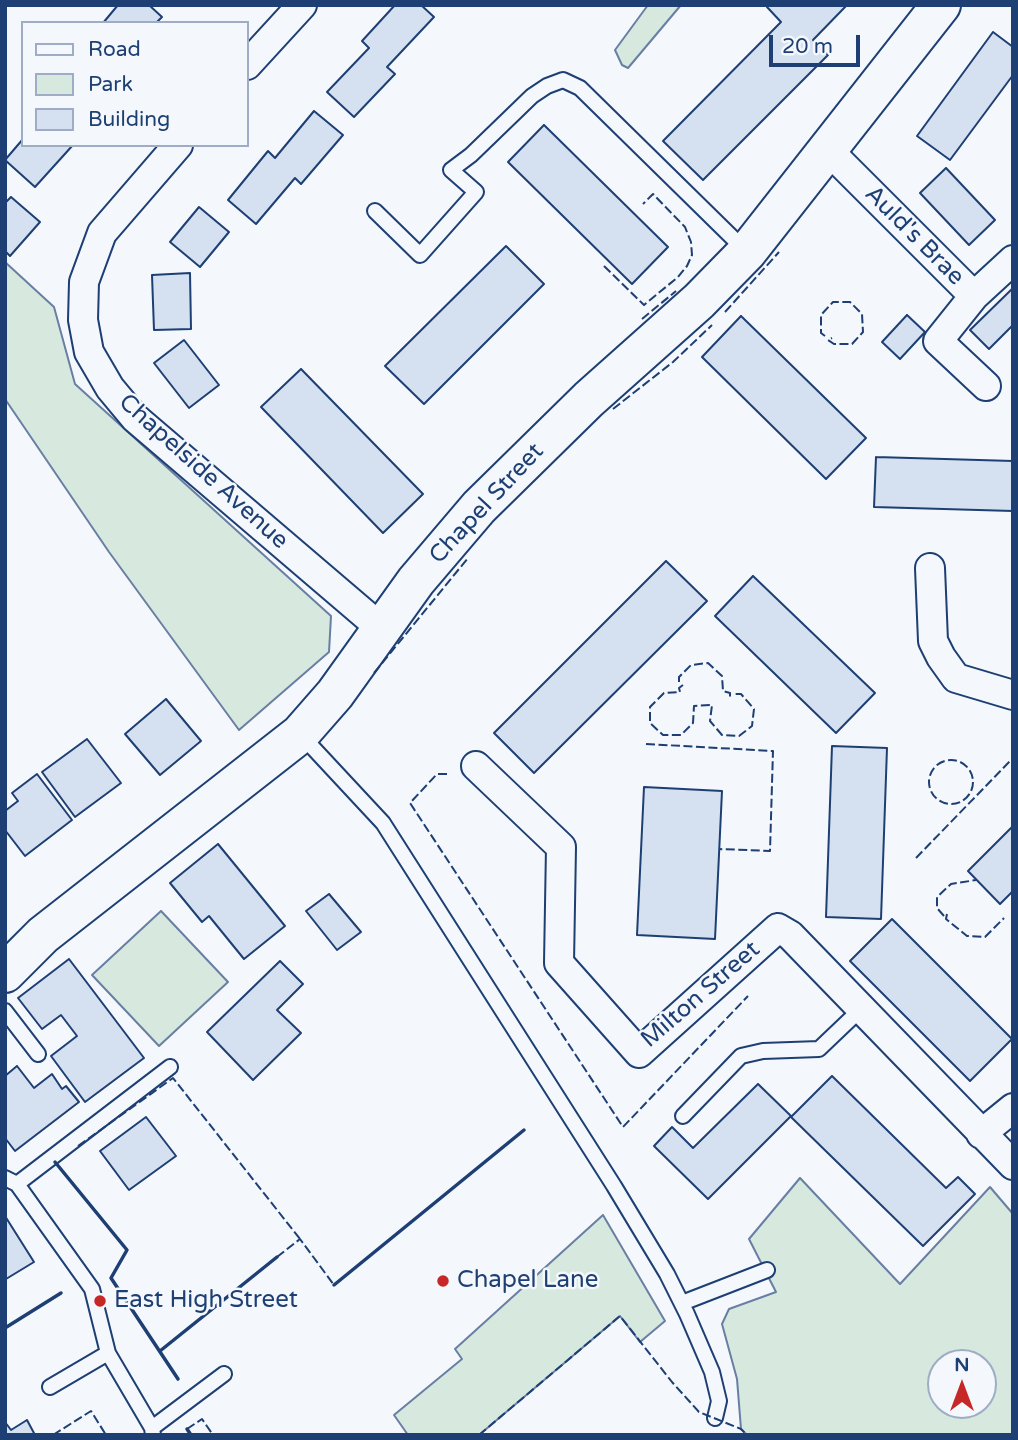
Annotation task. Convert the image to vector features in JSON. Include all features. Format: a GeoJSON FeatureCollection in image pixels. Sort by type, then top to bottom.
{"type":"FeatureCollection","features":[{"type":"Feature","properties":{"kind":"main road","name":"Chapel Street"},"geometry":{"type":"LineString","coordinates":[[5,973],[43,934],[300,734],[335,694],[416,581],[479,507],[589,399],[699,301],[747,252],[941,5]]}},
{"type":"Feature","properties":{"kind":"street"},"geometry":{"type":"LineString","coordinates":[[248,64],[302,5]]}},
{"type":"Feature","properties":{"kind":"street","name":"Chapelside Avenue"},"geometry":{"type":"LineString","coordinates":[[176,147],[102,233],[84,282],[83,320],[89,352],[110,388],[135,418],[382,629]]}},
{"type":"Feature","properties":{"kind":"street","name":"Auld's Brae"},"geometry":{"type":"LineString","coordinates":[[827,149],[974,296],[938,341],[986,386]]}},
{"type":"Feature","properties":{"kind":"street"},"geometry":{"type":"LineString","coordinates":[[974,296],[1013,260]]}},
{"type":"Feature","properties":{"kind":"street"},"geometry":{"type":"LineString","coordinates":[[930,568],[933,642],[941,657],[956,678],[1013,695]]}},
{"type":"Feature","properties":{"kind":"street","name":"Milton Street"},"geometry":{"type":"LineString","coordinates":[[476,766],[561,846],[559,963],[639,1053],[778,928],[790,934],[1013,1165]]}},
{"type":"Feature","properties":{"kind":"street"},"geometry":{"type":"LineString","coordinates":[[981,1134],[1013,1108]]}},
{"type":"Feature","properties":{"kind":"lane"},"geometry":{"type":"LineString","coordinates":[[375,211],[420,255],[476,192],[451,170],[471,155],[532,96],[547,86],[564,80],[580,88],[747,252]]}},
{"type":"Feature","properties":{"kind":"lane"},"geometry":{"type":"LineString","coordinates":[[300,734],[383,823],[614,1186],[682,1303],[712,1372],[719,1401],[715,1418]]}},
{"type":"Feature","properties":{"kind":"lane"},"geometry":{"type":"LineString","coordinates":[[683,1116],[741,1056],[764,1051],[819,1049],[862,1008]]}},
{"type":"Feature","properties":{"kind":"lane"},"geometry":{"type":"LineString","coordinates":[[5,1011],[38,1054]]}},
{"type":"Feature","properties":{"kind":"lane"},"geometry":{"type":"LineString","coordinates":[[170,1067],[11,1181],[92,1289],[108,1353],[152,1431],[225,1374]]}},
{"type":"Feature","properties":{"kind":"lane"},"geometry":{"type":"LineString","coordinates":[[682,1303],[767,1270]]}},
{"type":"Feature","properties":{"kind":"lane"},"geometry":{"type":"LineString","coordinates":[[50,1387],[108,1353]]}},
{"type":"Feature","properties":{"kind":"green space"},"geometry":{"type":"Polygon","coordinates":[[[648,5],[681,5],[628,68],[622,65],[615,50],[648,5]]]}},
{"type":"Feature","properties":{"kind":"green space"},"geometry":{"type":"Polygon","coordinates":[[[5,262],[54,307],[75,384],[331,616],[329,652],[239,730],[109,552],[5,399],[5,262]]]}},
{"type":"Feature","properties":{"kind":"green space"},"geometry":{"type":"Polygon","coordinates":[[[161,911],[228,982],[159,1046],[92,975],[161,911]]]}},
{"type":"Feature","properties":{"kind":"green space"},"geometry":{"type":"Polygon","coordinates":[[[800,1178],[900,1284],[990,1187],[1013,1214],[1013,1435],[747,1435],[741,1429],[737,1379],[722,1324],[729,1309],[776,1292],[749,1239],[800,1178]]]}},
{"type":"Feature","properties":{"kind":"green space"},"geometry":{"type":"Polygon","coordinates":[[[603,1215],[665,1321],[640,1342],[620,1316],[479,1435],[408,1435],[394,1415],[462,1359],[455,1349],[603,1215]]]}},
{"type":"Feature","properties":{"kind":"building"},"geometry":{"type":"Polygon","coordinates":[[[118,5],[149,5],[162,17],[158,21],[105,21],[118,5]]]}},
{"type":"Feature","properties":{"kind":"building"},"geometry":{"type":"Polygon","coordinates":[[[395,5],[421,5],[434,17],[387,67],[395,74],[354,117],[327,92],[369,48],[362,41],[395,5]]]}},
{"type":"Feature","properties":{"kind":"building"},"geometry":{"type":"Polygon","coordinates":[[[847,5],[813,40],[828,55],[703,180],[663,141],[781,22],[767,7],[847,5]]]}},
{"type":"Feature","properties":{"kind":"building"},"geometry":{"type":"Polygon","coordinates":[[[993,32],[1013,47],[1013,75],[950,160],[917,136],[993,32]]]}},
{"type":"Feature","properties":{"kind":"building"},"geometry":{"type":"Polygon","coordinates":[[[314,111],[343,135],[301,184],[295,178],[256,224],[228,200],[268,151],[275,158],[314,111]]]}},
{"type":"Feature","properties":{"kind":"building"},"geometry":{"type":"Polygon","coordinates":[[[544,125],[668,247],[632,284],[508,162],[544,125]]]}},
{"type":"Feature","properties":{"kind":"building"},"geometry":{"type":"Polygon","coordinates":[[[21,141],[21,147],[71,147],[35,187],[5,160],[21,141]]]}},
{"type":"Feature","properties":{"kind":"building"},"geometry":{"type":"Polygon","coordinates":[[[946,168],[995,220],[969,245],[920,193],[946,168]]]}},
{"type":"Feature","properties":{"kind":"building"},"geometry":{"type":"Polygon","coordinates":[[[11,197],[40,222],[10,256],[5,251],[5,203],[11,197]]]}},
{"type":"Feature","properties":{"kind":"building"},"geometry":{"type":"Polygon","coordinates":[[[199,207],[229,232],[200,267],[170,242],[199,207]]]}},
{"type":"Feature","properties":{"kind":"building"},"geometry":{"type":"Polygon","coordinates":[[[506,246],[544,284],[424,404],[385,366],[506,246]]]}},
{"type":"Feature","properties":{"kind":"building"},"geometry":{"type":"Polygon","coordinates":[[[190,273],[191,329],[154,330],[152,275],[190,273]]]}},
{"type":"Feature","properties":{"kind":"building"},"geometry":{"type":"Polygon","coordinates":[[[1013,288],[1013,325],[989,349],[970,330],[1013,288]]]}},
{"type":"Feature","properties":{"kind":"building"},"geometry":{"type":"Polygon","coordinates":[[[907,315],[925,332],[900,359],[882,342],[907,315]]]}},
{"type":"Feature","properties":{"kind":"building"},"geometry":{"type":"Polygon","coordinates":[[[741,316],[866,438],[826,479],[702,357],[741,316]]]}},
{"type":"Feature","properties":{"kind":"building"},"geometry":{"type":"Polygon","coordinates":[[[184,340],[219,385],[189,408],[154,363],[184,340]]]}},
{"type":"Feature","properties":{"kind":"building"},"geometry":{"type":"Polygon","coordinates":[[[301,369],[423,494],[383,533],[261,407],[301,369]]]}},
{"type":"Feature","properties":{"kind":"building"},"geometry":{"type":"Polygon","coordinates":[[[876,457],[1013,461],[1013,511],[874,507],[876,457]]]}},
{"type":"Feature","properties":{"kind":"building"},"geometry":{"type":"Polygon","coordinates":[[[666,561],[707,601],[534,773],[494,733],[666,561]]]}},
{"type":"Feature","properties":{"kind":"building"},"geometry":{"type":"Polygon","coordinates":[[[753,576],[875,693],[836,733],[715,616],[753,576]]]}},
{"type":"Feature","properties":{"kind":"building"},"geometry":{"type":"Polygon","coordinates":[[[166,699],[201,741],[160,775],[125,734],[166,699]]]}},
{"type":"Feature","properties":{"kind":"building"},"geometry":{"type":"Polygon","coordinates":[[[87,739],[121,783],[75,817],[42,772],[87,739]]]}},
{"type":"Feature","properties":{"kind":"building"},"geometry":{"type":"Polygon","coordinates":[[[832,746],[887,748],[881,919],[826,917],[832,746]]]}},
{"type":"Feature","properties":{"kind":"building"},"geometry":{"type":"Polygon","coordinates":[[[37,774],[72,820],[25,856],[5,830],[5,811],[18,801],[12,793],[37,774]]]}},
{"type":"Feature","properties":{"kind":"building"},"geometry":{"type":"Polygon","coordinates":[[[644,787],[722,791],[715,939],[637,935],[644,787]]]}},
{"type":"Feature","properties":{"kind":"building"},"geometry":{"type":"Polygon","coordinates":[[[1013,826],[1013,891],[1000,904],[968,871],[1013,826]]]}},
{"type":"Feature","properties":{"kind":"building"},"geometry":{"type":"Polygon","coordinates":[[[218,844],[285,926],[244,959],[209,916],[202,922],[170,883],[218,844]]]}},
{"type":"Feature","properties":{"kind":"building"},"geometry":{"type":"Polygon","coordinates":[[[329,894],[361,932],[337,950],[306,911],[329,894]]]}},
{"type":"Feature","properties":{"kind":"building"},"geometry":{"type":"Polygon","coordinates":[[[892,919],[1012,1039],[970,1081],[850,961],[892,919]]]}},
{"type":"Feature","properties":{"kind":"building"},"geometry":{"type":"Polygon","coordinates":[[[69,959],[144,1058],[85,1102],[51,1056],[77,1036],[61,1015],[42,1029],[18,998],[69,959]]]}},
{"type":"Feature","properties":{"kind":"building"},"geometry":{"type":"Polygon","coordinates":[[[280,961],[303,984],[277,1010],[301,1033],[253,1080],[207,1032],[280,961]]]}},
{"type":"Feature","properties":{"kind":"building"},"geometry":{"type":"Polygon","coordinates":[[[17,1066],[34,1088],[52,1074],[62,1089],[66,1086],[79,1102],[15,1151],[5,1138],[5,1076],[17,1066]]]}},
{"type":"Feature","properties":{"kind":"building"},"geometry":{"type":"Polygon","coordinates":[[[832,1076],[946,1188],[958,1177],[975,1194],[923,1246],[791,1117],[832,1076]]]}},
{"type":"Feature","properties":{"kind":"building"},"geometry":{"type":"Polygon","coordinates":[[[758,1084],[791,1116],[708,1199],[654,1146],[672,1127],[693,1148],[758,1084]]]}},
{"type":"Feature","properties":{"kind":"building"},"geometry":{"type":"Polygon","coordinates":[[[146,1117],[176,1156],[129,1190],[100,1151],[146,1117]]]}},
{"type":"Feature","properties":{"kind":"building"},"geometry":{"type":"Polygon","coordinates":[[[5,1216],[34,1262],[6,1279],[5,1277],[5,1216]]]}},
{"type":"Feature","properties":{"kind":"building"},"geometry":{"type":"Polygon","coordinates":[[[27,1420],[35,1435],[5,1435],[5,1422],[11,1430],[27,1420]]]}},
{"type":"Feature","properties":{"kind":"fence"},"geometry":{"type":"LineString","coordinates":[[604,266],[644,305],[678,277],[687,266],[692,255],[691,242],[685,227],[653,194],[643,204]]}},
{"type":"Feature","properties":{"kind":"fence"},"geometry":{"type":"LineString","coordinates":[[725,312],[779,252]]}},
{"type":"Feature","properties":{"kind":"fence"},"geometry":{"type":"LineString","coordinates":[[642,319],[676,291]]}},
{"type":"Feature","properties":{"kind":"fence"},"geometry":{"type":"LineString","coordinates":[[825,336],[821,333],[821,315],[833,302],[850,302],[862,314],[863,332],[852,344],[834,344],[828,340],[832,338]]}},
{"type":"Feature","properties":{"kind":"fence"},"geometry":{"type":"LineString","coordinates":[[613,409],[673,362],[712,325]]}},
{"type":"Feature","properties":{"kind":"fence"},"geometry":{"type":"LineString","coordinates":[[374,673],[468,558]]}},
{"type":"Feature","properties":{"kind":"fence"},"geometry":{"type":"LineString","coordinates":[[679,682],[679,677],[691,665],[708,663],[722,676],[723,691],[730,693],[730,697]]}},
{"type":"Feature","properties":{"kind":"fence"},"geometry":{"type":"LineString","coordinates":[[683,685],[679,688],[680,692],[664,693],[650,707],[650,723],[663,735],[681,735],[693,723],[694,706],[712,705],[710,721],[722,735],[739,736],[752,726],[754,709],[741,694],[735,694]]}},
{"type":"Feature","properties":{"kind":"fence"},"geometry":{"type":"LineString","coordinates":[[646,744],[773,751],[770,851],[719,849]]}},
{"type":"Feature","properties":{"kind":"fence"},"geometry":{"type":"LineString","coordinates":[[916,858],[1013,758]]}},
{"type":"Feature","properties":{"kind":"fence"},"geometry":{"type":"LineString","coordinates":[[951,760],[966,767],[973,782],[966,797],[951,804],[936,797],[929,782],[936,767],[951,760]]}},
{"type":"Feature","properties":{"kind":"fence"},"geometry":{"type":"LineString","coordinates":[[447,774],[437,774],[410,803],[623,1127],[748,996]]}},
{"type":"Feature","properties":{"kind":"fence"},"geometry":{"type":"LineString","coordinates":[[944,916],[937,908],[937,897],[951,884],[976,880]]}},
{"type":"Feature","properties":{"kind":"fence"},"geometry":{"type":"LineString","coordinates":[[947,914],[946,919],[967,936],[985,937],[1004,918]]}},
{"type":"Feature","properties":{"kind":"fence"},"geometry":{"type":"LineString","coordinates":[[78,1146],[173,1078],[300,1239]]}},
{"type":"Feature","properties":{"kind":"fence"},"geometry":{"type":"LineString","coordinates":[[277,1257],[300,1239],[334,1285]]}},
{"type":"Feature","properties":{"kind":"fence"},"geometry":{"type":"LineString","coordinates":[[479,1435],[620,1316],[699,1412],[741,1429],[747,1435]]}},
{"type":"Feature","properties":{"kind":"fence"},"geometry":{"type":"LineString","coordinates":[[53,1435],[91,1411],[106,1435]]}},
{"type":"Feature","properties":{"kind":"fence"},"geometry":{"type":"LineString","coordinates":[[187,1429],[202,1419],[213,1435]]}},
{"type":"Feature","properties":{"kind":"wall"},"geometry":{"type":"LineString","coordinates":[[334,1285],[524,1130]]}},
{"type":"Feature","properties":{"kind":"wall"},"geometry":{"type":"LineString","coordinates":[[55,1162],[127,1250],[111,1278],[178,1379]]}},
{"type":"Feature","properties":{"kind":"wall"},"geometry":{"type":"LineString","coordinates":[[160,1351],[277,1257]]}},
{"type":"Feature","properties":{"kind":"wall"},"geometry":{"type":"LineString","coordinates":[[5,1328],[61,1293]]}},
{"type":"Feature","properties":{"kind":"wall"},"geometry":{"type":"LineString","coordinates":[[187,1429],[191,1435]]}},
{"type":"Feature","properties":{"kind":"place","name":"Chapel Lane"},"geometry":{"type":"Point","coordinates":[443,1281]}},
{"type":"Feature","properties":{"kind":"place","name":"East High Street"},"geometry":{"type":"Point","coordinates":[100,1301]}}]}
